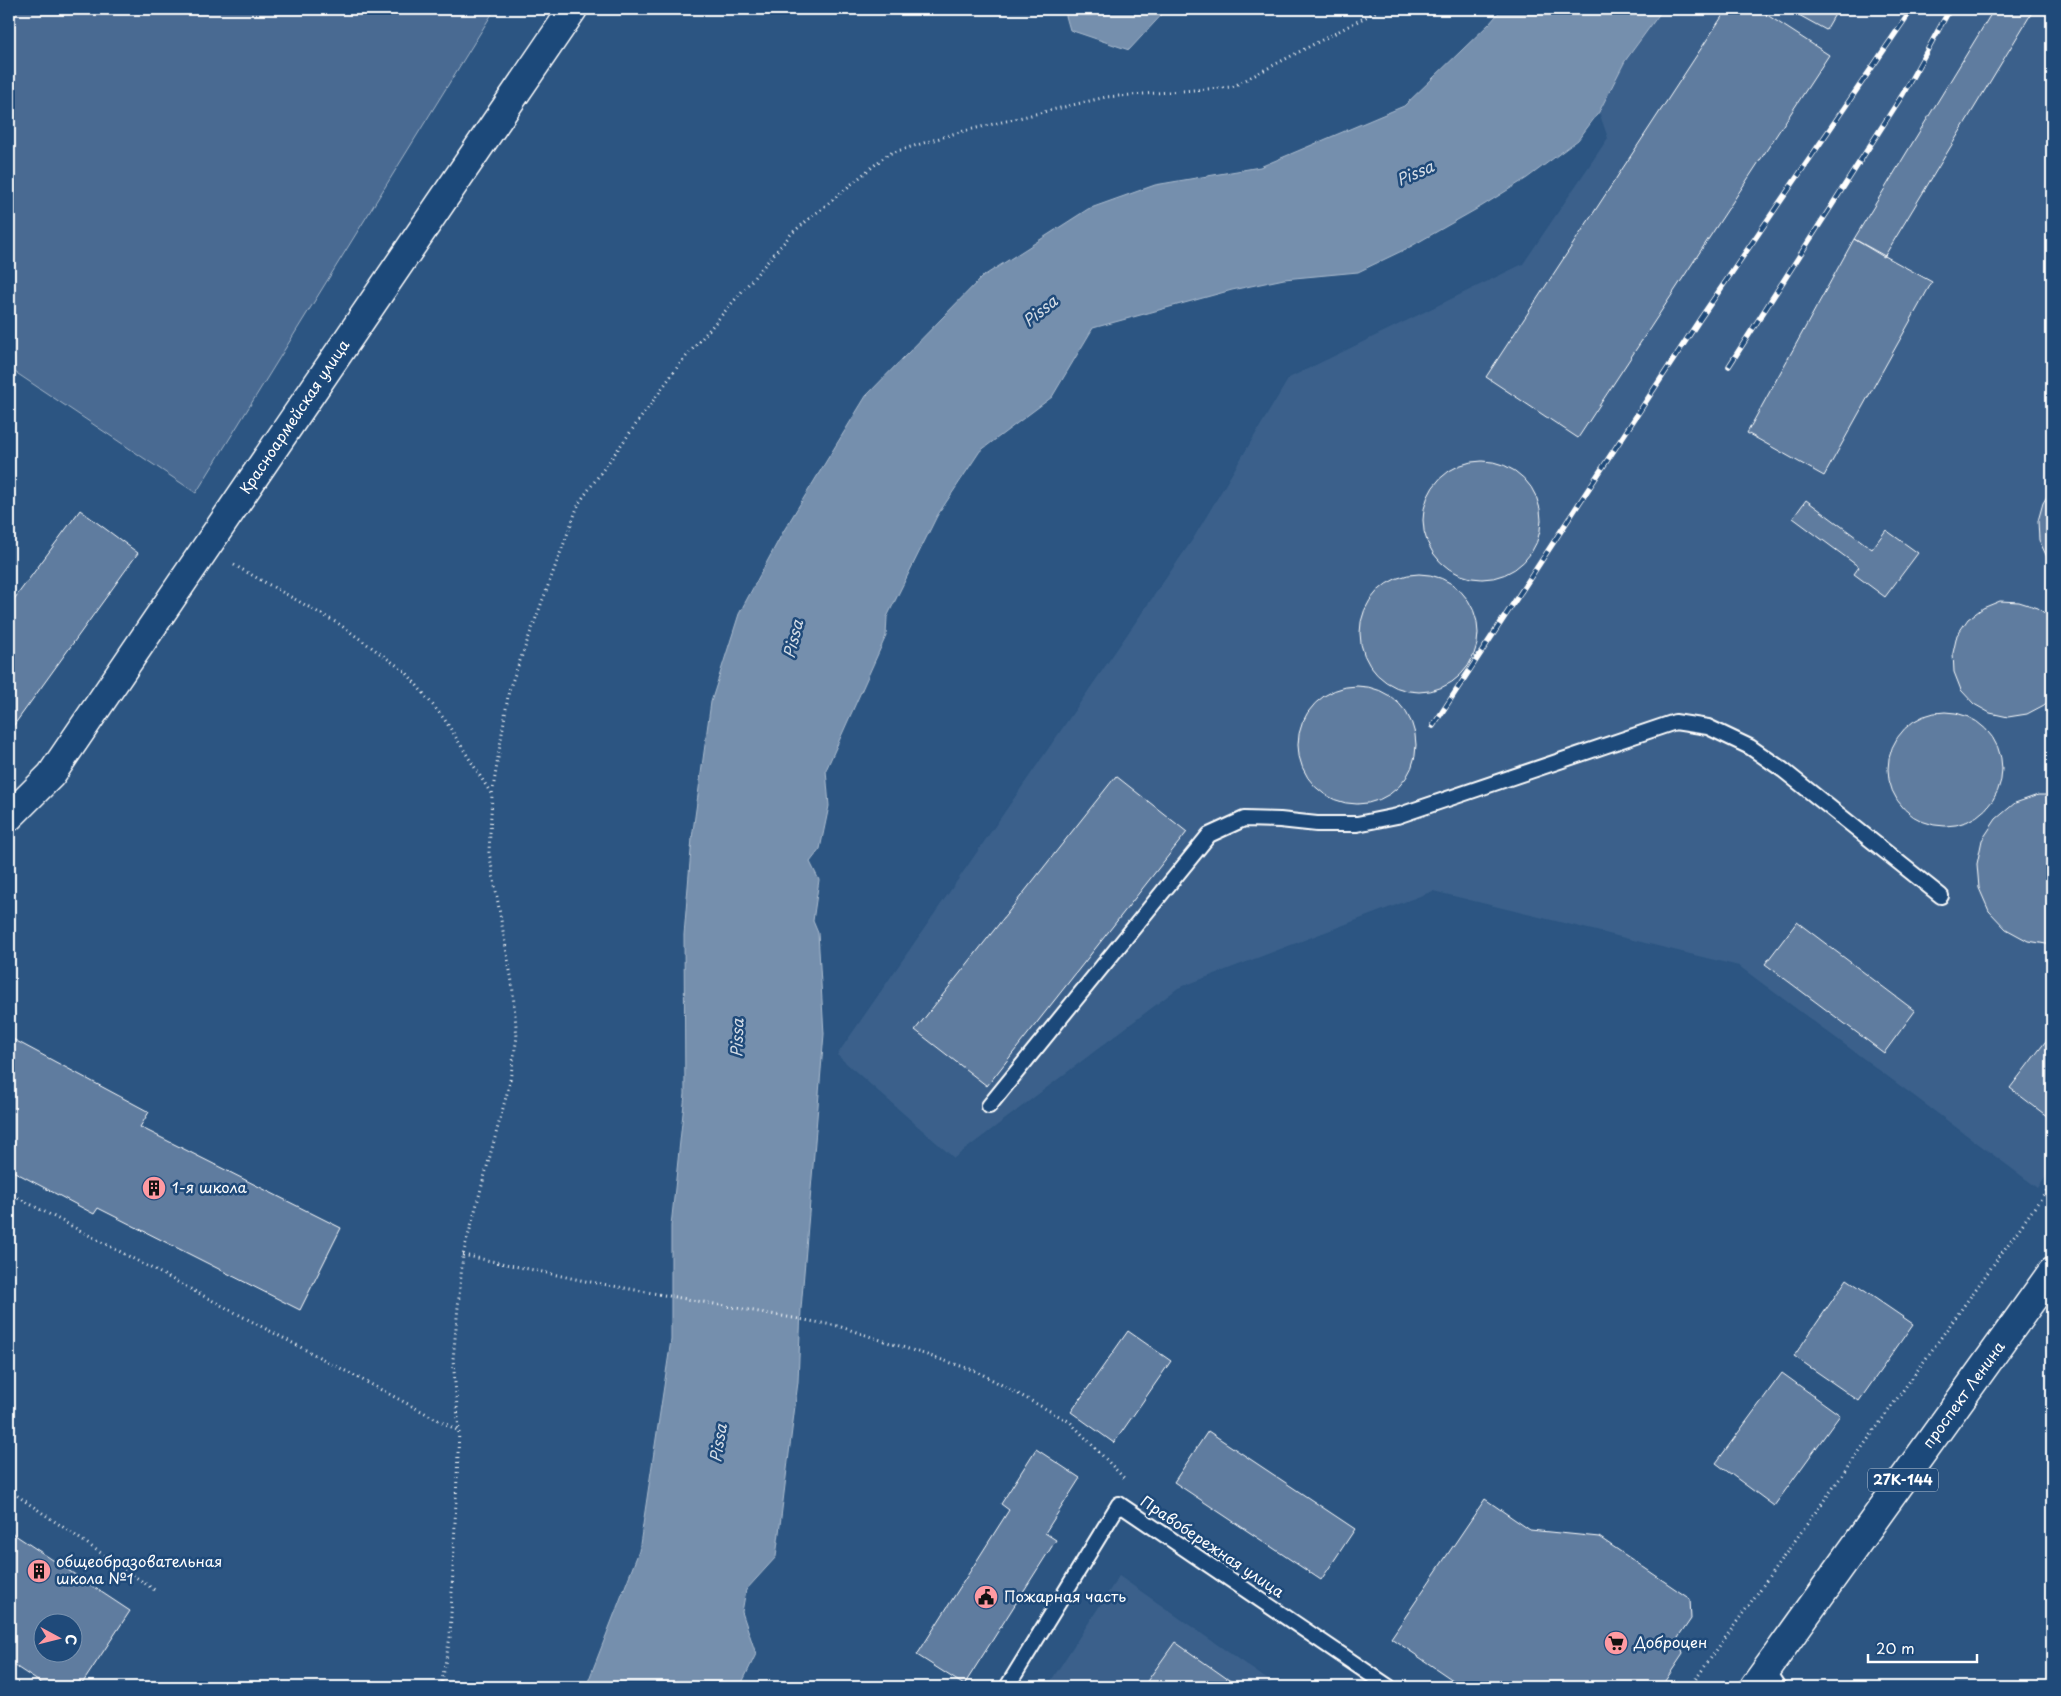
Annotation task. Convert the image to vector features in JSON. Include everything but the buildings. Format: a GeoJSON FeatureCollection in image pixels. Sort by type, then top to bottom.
{"type":"FeatureCollection","features":[{"type":"Feature","properties":{"kind":"street","name":"Красноармейская улица"},"geometry":{"type":"LineString","coordinates":[[9,817],[51,775],[573,9]]}},
{"type":"Feature","properties":{"kind":"street","name":"проспект Ленина"},"geometry":{"type":"LineString","coordinates":[[1767,1681],[2052,1272]]}},
{"type":"Feature","properties":{"kind":"lane"},"geometry":{"type":"LineString","coordinates":[[988,1106],[1209,835],[1244,819],[1317,824],[1357,824],[1397,816],[1675,722],[1708,727],[1750,747],[1783,770],[1941,896]]}},
{"type":"Feature","properties":{"kind":"lane","name":"Правобережная улица"},"geometry":{"type":"LineString","coordinates":[[1007,1687],[1119,1504],[1389,1687]]}},
{"type":"Feature","properties":{"kind":"path"},"geometry":{"type":"LineString","coordinates":[[441,1687],[450,1637],[459,1431],[454,1359],[463,1255],[509,1086],[518,1037],[512,982],[489,852],[492,796],[509,690],[579,503],[679,365],[792,233],[888,154],[956,133],[1106,97],[1232,87],[1381,9]]}},
{"type":"Feature","properties":{"kind":"path"},"geometry":{"type":"LineString","coordinates":[[205,549],[339,624],[406,672],[445,720],[492,796]]}},
{"type":"Feature","properties":{"kind":"path"},"geometry":{"type":"LineString","coordinates":[[1690,1687],[2052,1183]]}},
{"type":"Feature","properties":{"kind":"path"},"geometry":{"type":"LineString","coordinates":[[9,1193],[459,1431]]}},
{"type":"Feature","properties":{"kind":"path"},"geometry":{"type":"LineString","coordinates":[[463,1255],[584,1282],[838,1326],[976,1371],[1070,1422],[1126,1481],[1119,1504]]}},
{"type":"Feature","properties":{"kind":"path"},"geometry":{"type":"LineString","coordinates":[[9,1490],[156,1591]]}},
{"type":"Feature","properties":{"kind":"path"},"geometry":{"type":"LineString","coordinates":[[219,1682],[227,1687]]}},
{"type":"Feature","properties":{"kind":"shaded area"},"geometry":{"type":"Polygon","coordinates":[[[9,9],[495,9],[196,493],[9,368],[9,9]]]}},
{"type":"Feature","properties":{"kind":"shaded area"},"geometry":{"type":"Polygon","coordinates":[[[1663,9],[2052,9],[2052,1168],[2038,1188],[1739,966],[1433,891],[1178,988],[954,1158],[837,1055],[1193,539],[1289,378],[1523,264],[1608,138],[1599,112],[1625,61],[1663,9]]]}},
{"type":"Feature","properties":{"kind":"shaded area"},"geometry":{"type":"Polygon","coordinates":[[[1119,1576],[1278,1687],[1047,1687],[1119,1576]]]}},
{"type":"Feature","properties":{"kind":"water"},"geometry":{"type":"Polygon","coordinates":[[[1064,9],[1167,9],[1129,50],[1070,30],[1064,9]]]}},
{"type":"Feature","properties":{"kind":"water","name":"Pissa"},"geometry":{"type":"Polygon","coordinates":[[[1502,9],[1663,9],[1625,61],[1599,112],[1578,140],[1527,178],[1408,248],[1358,272],[1284,279],[1232,290],[1093,328],[1052,397],[980,451],[937,516],[887,617],[886,636],[826,770],[829,806],[820,849],[810,862],[819,880],[813,921],[818,933],[824,1034],[801,1309],[798,1382],[776,1557],[746,1590],[742,1612],[756,1654],[740,1687],[586,1687],[639,1551],[671,1340],[671,1226],[685,1094],[684,935],[692,838],[711,702],[739,614],[783,532],[866,396],[982,277],[1088,209],[1155,185],[1260,167],[1404,106],[1490,23],[1502,9]]]}},
{"type":"Feature","properties":{"kind":"railway"},"geometry":{"type":"LineString","coordinates":[[1433,726],[1700,319],[1912,9]]}},
{"type":"Feature","properties":{"kind":"railway"},"geometry":{"type":"LineString","coordinates":[[1729,366],[1903,94],[1950,9]]}},
{"type":"Feature","properties":{"kind":"place","name":"1-я школа"},"geometry":{"type":"Point","coordinates":[154,1188]}},
{"type":"Feature","properties":{"kind":"place","name":"общеобразовательная школа №1"},"geometry":{"type":"Point","coordinates":[39,1571]}},
{"type":"Feature","properties":{"kind":"place","name":"Пожарная часть"},"geometry":{"type":"Point","coordinates":[986,1597]}},
{"type":"Feature","properties":{"kind":"place","name":"Доброцен"},"geometry":{"type":"Point","coordinates":[1616,1643]}}]}
